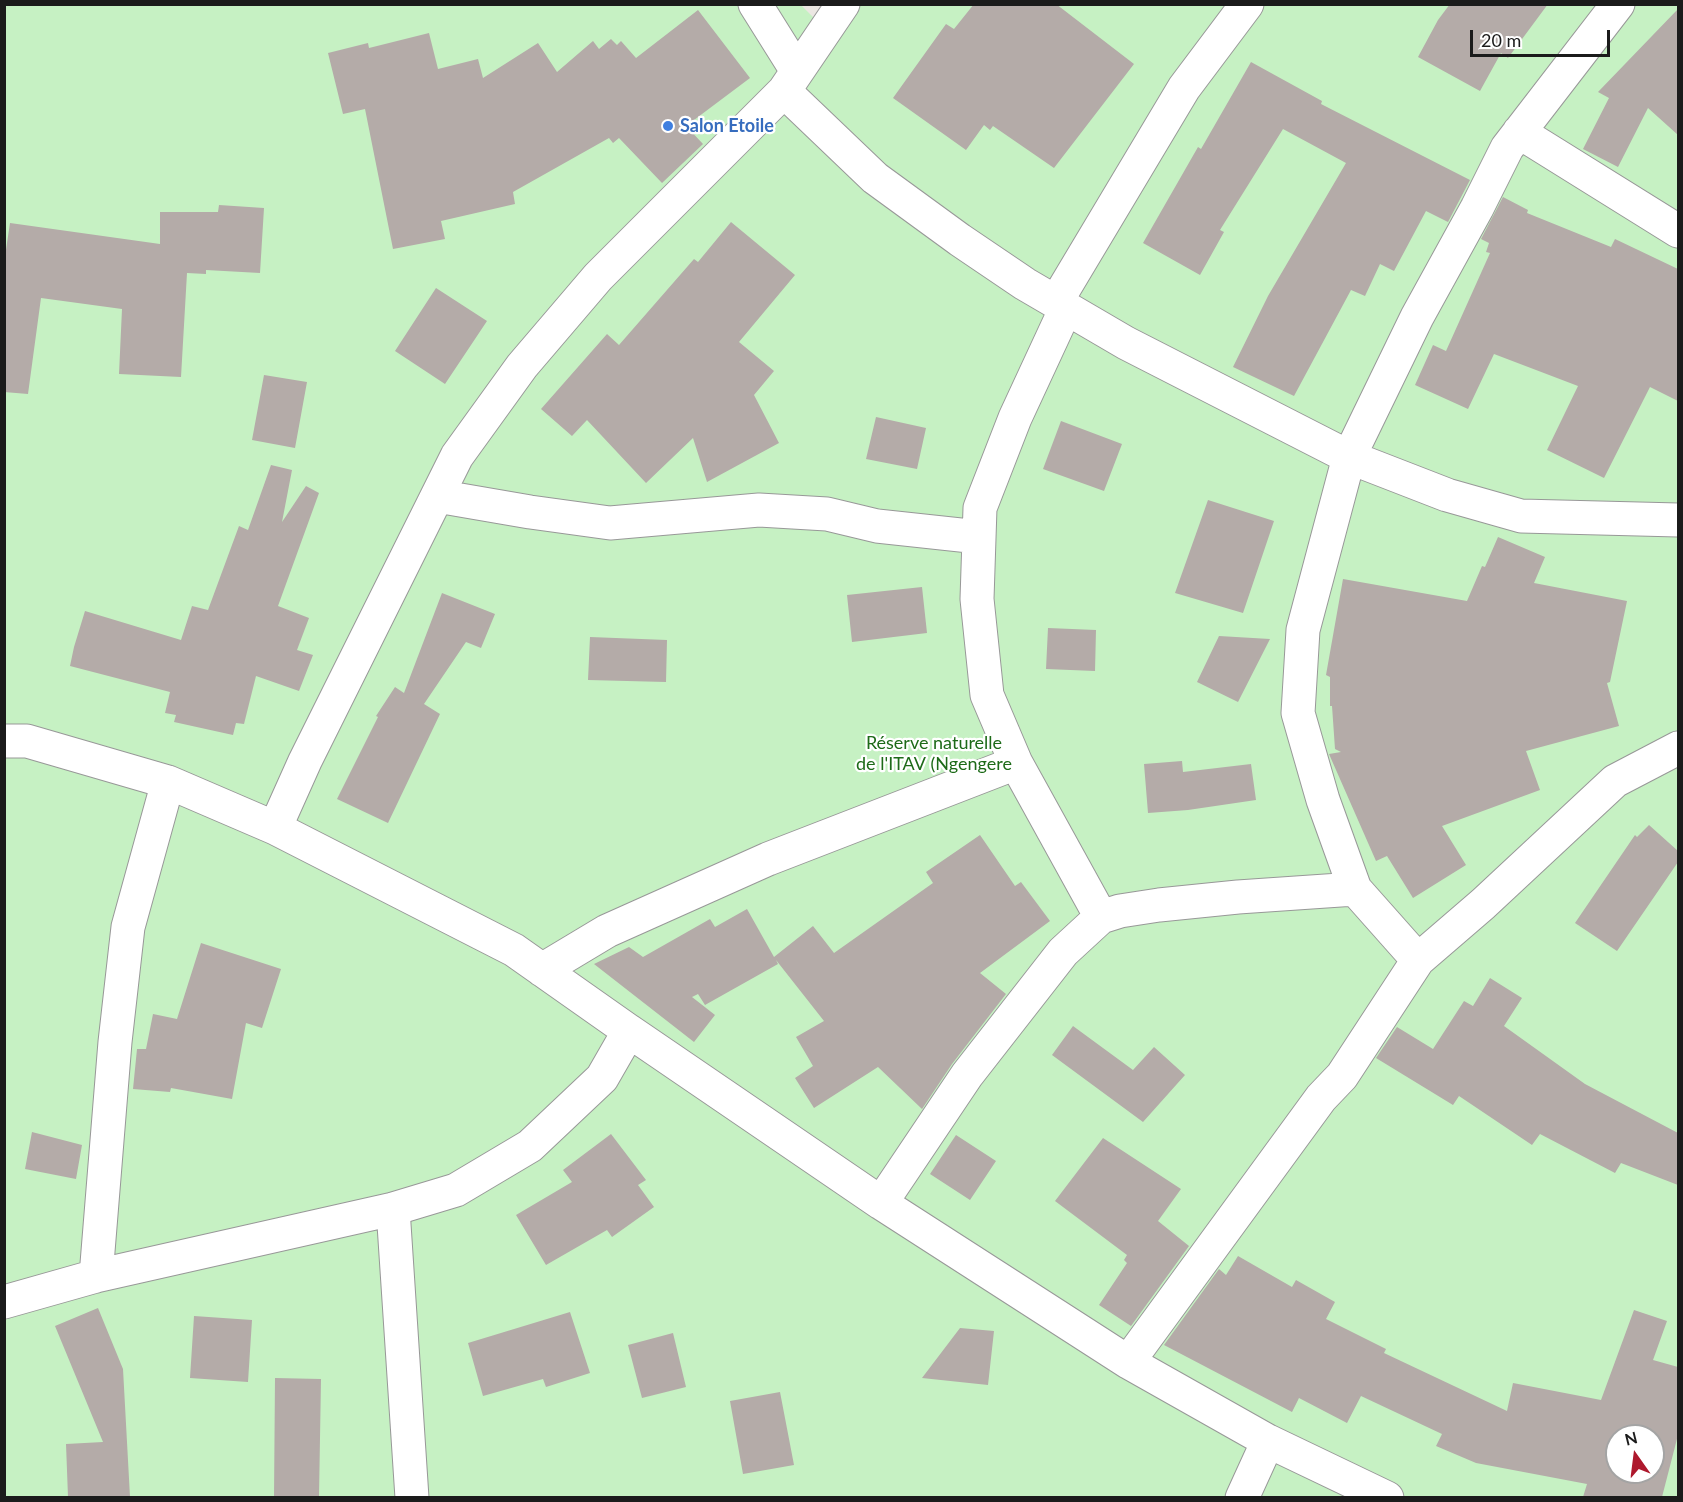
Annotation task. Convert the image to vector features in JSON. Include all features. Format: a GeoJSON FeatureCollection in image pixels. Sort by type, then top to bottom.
{"type":"FeatureCollection","features":[{"type":"Feature","properties":{"kind":"street"},"geometry":{"type":"LineString","coordinates":[[755,4],[791,81],[875,178],[1025,284],[1126,343],[1349,457],[1447,495],[1521,516],[1678,520]]}},
{"type":"Feature","properties":{"kind":"street"},"geometry":{"type":"LineString","coordinates":[[275,828],[305,761],[457,456],[522,366],[598,277],[791,81],[843,4]]}},
{"type":"Feature","properties":{"kind":"street"},"geometry":{"type":"LineString","coordinates":[[1418,960],[1355,889],[1323,800],[1298,713],[1303,630],[1349,457],[1417,318],[1478,208],[1507,148],[1618,4]]}},
{"type":"Feature","properties":{"kind":"street"},"geometry":{"type":"LineString","coordinates":[[1101,917],[1016,763],[987,695],[977,599],[980,508],[1061,305],[1184,88],[1242,6]]}},
{"type":"Feature","properties":{"kind":"street"},"geometry":{"type":"LineString","coordinates":[[1519,132],[1678,231]]}},
{"type":"Feature","properties":{"kind":"street"},"geometry":{"type":"LineString","coordinates":[[437,496],[610,523],[759,510],[827,514],[877,526],[979,537]]}},
{"type":"Feature","properties":{"kind":"street"},"geometry":{"type":"LineString","coordinates":[[4,741],[27,741],[168,782],[275,828],[514,950],[628,1031],[881,1203],[1128,1362],[1268,1441],[1387,1497]]}},
{"type":"Feature","properties":{"kind":"street"},"geometry":{"type":"LineString","coordinates":[[1128,1362],[1321,1098],[1342,1076],[1418,960],[1491,897],[1615,781],[1678,748]]}},
{"type":"Feature","properties":{"kind":"street"},"geometry":{"type":"LineString","coordinates":[[542,970],[608,931],[757,864],[1016,763]]}},
{"type":"Feature","properties":{"kind":"street"},"geometry":{"type":"LineString","coordinates":[[96,1276],[115,1042],[128,927],[168,782]]}},
{"type":"Feature","properties":{"kind":"street"},"geometry":{"type":"LineString","coordinates":[[881,1203],[967,1075],[1063,952],[1101,917],[1120,911],[1160,905],[1355,889]]}},
{"type":"Feature","properties":{"kind":"street"},"geometry":{"type":"LineString","coordinates":[[4,1302],[96,1276],[393,1209],[456,1190],[530,1146],[602,1078],[628,1031]]}},
{"type":"Feature","properties":{"kind":"street"},"geometry":{"type":"LineString","coordinates":[[393,1209],[412,1497]]}},
{"type":"Feature","properties":{"kind":"street"},"geometry":{"type":"LineString","coordinates":[[1242,1497],[1268,1441]]}},
{"type":"Feature","properties":{"kind":"green space","name":"Réserve naturelle de l'ITAV (Ngengere"},"geometry":{"type":"Polygon","coordinates":[[[800,4],[815,19],[825,4],[1678,5],[1678,1497],[5,1498],[5,5],[800,4]]]}},
{"type":"Feature","properties":{"kind":"building"},"geometry":{"type":"Polygon","coordinates":[[[974,4],[1056,4],[1134,64],[1054,168],[993,126],[990,130],[984,125],[966,150],[893,98],[946,24],[954,29],[974,4]]]}},
{"type":"Feature","properties":{"kind":"building"},"geometry":{"type":"Polygon","coordinates":[[[1450,4],[1548,4],[1508,58],[1501,53],[1480,91],[1418,57],[1438,20],[1450,4]]]}},
{"type":"Feature","properties":{"kind":"building"},"geometry":{"type":"Polygon","coordinates":[[[1678,9],[1678,135],[1648,108],[1618,167],[1583,149],[1609,98],[1598,92],[1678,9]]]}},
{"type":"Feature","properties":{"kind":"building"},"geometry":{"type":"Polygon","coordinates":[[[698,10],[750,78],[686,126],[703,144],[662,183],[619,138],[613,143],[609,138],[513,192],[515,204],[441,221],[445,239],[393,249],[365,109],[343,114],[328,53],[368,43],[369,48],[429,33],[438,69],[478,59],[483,78],[538,43],[557,72],[593,41],[599,49],[611,39],[617,45],[621,41],[636,58],[698,10]]]}},
{"type":"Feature","properties":{"kind":"building"},"geometry":{"type":"Polygon","coordinates":[[[1251,62],[1322,101],[1321,104],[1470,180],[1448,222],[1426,211],[1394,271],[1380,264],[1365,296],[1351,290],[1294,396],[1233,367],[1268,296],[1346,163],[1283,129],[1220,230],[1224,232],[1200,275],[1143,243],[1198,147],[1201,149],[1251,62]]]}},
{"type":"Feature","properties":{"kind":"building"},"geometry":{"type":"Polygon","coordinates":[[[1503,197],[1528,210],[1527,213],[1611,247],[1615,239],[1678,269],[1678,401],[1650,387],[1604,478],[1547,450],[1578,386],[1494,354],[1468,409],[1415,385],[1433,345],[1446,351],[1490,253],[1486,252],[1489,243],[1481,239],[1503,197]]]}},
{"type":"Feature","properties":{"kind":"building"},"geometry":{"type":"Polygon","coordinates":[[[219,205],[264,208],[260,273],[206,270],[206,274],[187,273],[181,377],[119,374],[122,309],[41,298],[28,394],[4,392],[4,263],[10,223],[160,244],[160,212],[218,212],[219,205]]]}},
{"type":"Feature","properties":{"kind":"building"},"geometry":{"type":"Polygon","coordinates":[[[731,222],[795,275],[739,342],[774,371],[754,395],[779,443],[707,482],[693,438],[646,483],[587,420],[572,436],[541,409],[607,334],[619,345],[694,259],[698,262],[731,222]]]}},
{"type":"Feature","properties":{"kind":"building"},"geometry":{"type":"Polygon","coordinates":[[[436,288],[487,321],[445,384],[395,351],[436,288]]]}},
{"type":"Feature","properties":{"kind":"building"},"geometry":{"type":"Polygon","coordinates":[[[264,375],[307,382],[295,448],[252,440],[264,375]]]}},
{"type":"Feature","properties":{"kind":"building"},"geometry":{"type":"Polygon","coordinates":[[[876,417],[926,428],[917,469],[866,459],[876,417]]]}},
{"type":"Feature","properties":{"kind":"building"},"geometry":{"type":"Polygon","coordinates":[[[1061,421],[1122,444],[1104,491],[1043,469],[1061,421]]]}},
{"type":"Feature","properties":{"kind":"building"},"geometry":{"type":"Polygon","coordinates":[[[271,465],[292,470],[282,522],[306,486],[319,493],[278,606],[309,618],[297,650],[313,655],[299,691],[256,676],[244,724],[236,723],[233,735],[174,722],[176,715],[165,713],[170,692],[70,666],[85,611],[181,640],[192,606],[208,610],[239,526],[248,530],[271,465]]]}},
{"type":"Feature","properties":{"kind":"building"},"geometry":{"type":"Polygon","coordinates":[[[1208,500],[1274,521],[1243,613],[1175,593],[1208,500]]]}},
{"type":"Feature","properties":{"kind":"building"},"geometry":{"type":"Polygon","coordinates":[[[1498,537],[1545,557],[1534,583],[1627,601],[1610,682],[1607,683],[1619,726],[1526,751],[1540,790],[1442,826],[1466,865],[1413,898],[1387,856],[1376,861],[1329,754],[1341,752],[1335,749],[1332,706],[1330,706],[1330,677],[1326,675],[1343,579],[1467,601],[1498,537]]]}},
{"type":"Feature","properties":{"kind":"building"},"geometry":{"type":"Polygon","coordinates":[[[922,587],[927,633],[852,642],[847,595],[922,587]]]}},
{"type":"Feature","properties":{"kind":"building"},"geometry":{"type":"Polygon","coordinates":[[[442,593],[495,614],[481,648],[466,642],[424,704],[440,714],[388,823],[337,799],[378,717],[376,716],[395,687],[404,693],[442,593]]]}},
{"type":"Feature","properties":{"kind":"building"},"geometry":{"type":"Polygon","coordinates":[[[1048,628],[1096,630],[1095,671],[1046,669],[1048,628]]]}},
{"type":"Feature","properties":{"kind":"building"},"geometry":{"type":"Polygon","coordinates":[[[1219,636],[1270,639],[1238,702],[1197,682],[1219,636]]]}},
{"type":"Feature","properties":{"kind":"building"},"geometry":{"type":"Polygon","coordinates":[[[590,637],[667,640],[666,682],[588,680],[590,637]]]}},
{"type":"Feature","properties":{"kind":"building"},"geometry":{"type":"Polygon","coordinates":[[[1182,761],[1183,772],[1251,764],[1256,800],[1188,810],[1148,813],[1144,764],[1182,761]]]}},
{"type":"Feature","properties":{"kind":"building"},"geometry":{"type":"Polygon","coordinates":[[[1649,825],[1678,851],[1678,862],[1617,951],[1575,923],[1635,835],[1637,837],[1649,825]]]}},
{"type":"Feature","properties":{"kind":"building"},"geometry":{"type":"Polygon","coordinates":[[[980,835],[1015,886],[1021,882],[1050,921],[980,973],[1006,994],[952,1064],[922,1109],[878,1067],[814,1108],[795,1078],[813,1066],[796,1037],[824,1021],[776,960],[778,964],[705,1005],[698,994],[692,997],[715,1015],[694,1042],[594,964],[629,947],[643,957],[710,919],[715,927],[747,909],[774,957],[813,926],[834,953],[933,883],[926,872],[980,835]]]}},
{"type":"Feature","properties":{"kind":"building"},"geometry":{"type":"Polygon","coordinates":[[[201,943],[281,969],[262,1028],[246,1023],[232,1099],[171,1088],[170,1092],[133,1089],[137,1049],[146,1049],[153,1014],[177,1019],[201,943]]]}},
{"type":"Feature","properties":{"kind":"building"},"geometry":{"type":"Polygon","coordinates":[[[1490,978],[1522,998],[1504,1026],[1585,1084],[1678,1133],[1678,1185],[1621,1163],[1615,1173],[1540,1134],[1532,1145],[1459,1096],[1453,1105],[1376,1058],[1397,1027],[1433,1049],[1464,1001],[1473,1006],[1490,978]]]}},
{"type":"Feature","properties":{"kind":"building"},"geometry":{"type":"Polygon","coordinates":[[[1073,1026],[1133,1070],[1154,1047],[1185,1075],[1143,1122],[1052,1055],[1073,1026]]]}},
{"type":"Feature","properties":{"kind":"building"},"geometry":{"type":"Polygon","coordinates":[[[32,1132],[82,1145],[76,1179],[25,1169],[32,1132]]]}},
{"type":"Feature","properties":{"kind":"building"},"geometry":{"type":"Polygon","coordinates":[[[611,1134],[646,1180],[638,1185],[654,1207],[612,1237],[607,1230],[546,1265],[516,1215],[572,1182],[563,1170],[611,1134]]]}},
{"type":"Feature","properties":{"kind":"building"},"geometry":{"type":"Polygon","coordinates":[[[956,1135],[996,1161],[970,1200],[930,1174],[956,1135]]]}},
{"type":"Feature","properties":{"kind":"building"},"geometry":{"type":"Polygon","coordinates":[[[1103,1138],[1181,1189],[1158,1221],[1189,1246],[1131,1326],[1099,1305],[1127,1263],[1124,1260],[1127,1255],[1055,1201],[1103,1138]]]}},
{"type":"Feature","properties":{"kind":"building"},"geometry":{"type":"Polygon","coordinates":[[[1238,1256],[1292,1287],[1296,1280],[1335,1302],[1326,1319],[1386,1349],[1384,1353],[1507,1411],[1513,1383],[1601,1400],[1634,1310],[1667,1321],[1653,1360],[1678,1367],[1678,1435],[1662,1497],[1583,1497],[1587,1484],[1476,1463],[1436,1446],[1442,1434],[1361,1396],[1347,1423],[1299,1398],[1292,1412],[1164,1345],[1219,1269],[1226,1275],[1238,1256]]]}},
{"type":"Feature","properties":{"kind":"building"},"geometry":{"type":"Polygon","coordinates":[[[98,1308],[123,1369],[130,1497],[68,1497],[66,1444],[103,1442],[55,1326],[98,1308]]]}},
{"type":"Feature","properties":{"kind":"building"},"geometry":{"type":"Polygon","coordinates":[[[570,1312],[590,1373],[546,1387],[543,1379],[483,1396],[468,1343],[570,1312]]]}},
{"type":"Feature","properties":{"kind":"building"},"geometry":{"type":"Polygon","coordinates":[[[194,1316],[252,1320],[248,1382],[190,1378],[194,1316]]]}},
{"type":"Feature","properties":{"kind":"building"},"geometry":{"type":"Polygon","coordinates":[[[960,1328],[994,1331],[988,1385],[922,1378],[960,1328]]]}},
{"type":"Feature","properties":{"kind":"building"},"geometry":{"type":"Polygon","coordinates":[[[673,1333],[686,1387],[642,1398],[628,1345],[673,1333]]]}},
{"type":"Feature","properties":{"kind":"building"},"geometry":{"type":"Polygon","coordinates":[[[275,1378],[321,1379],[319,1497],[274,1497],[275,1378]]]}},
{"type":"Feature","properties":{"kind":"building"},"geometry":{"type":"Polygon","coordinates":[[[780,1392],[794,1465],[743,1474],[730,1401],[780,1392]]]}},
{"type":"Feature","properties":{"kind":"place","name":"Salon Etoile"},"geometry":{"type":"Point","coordinates":[668,126]}}]}
